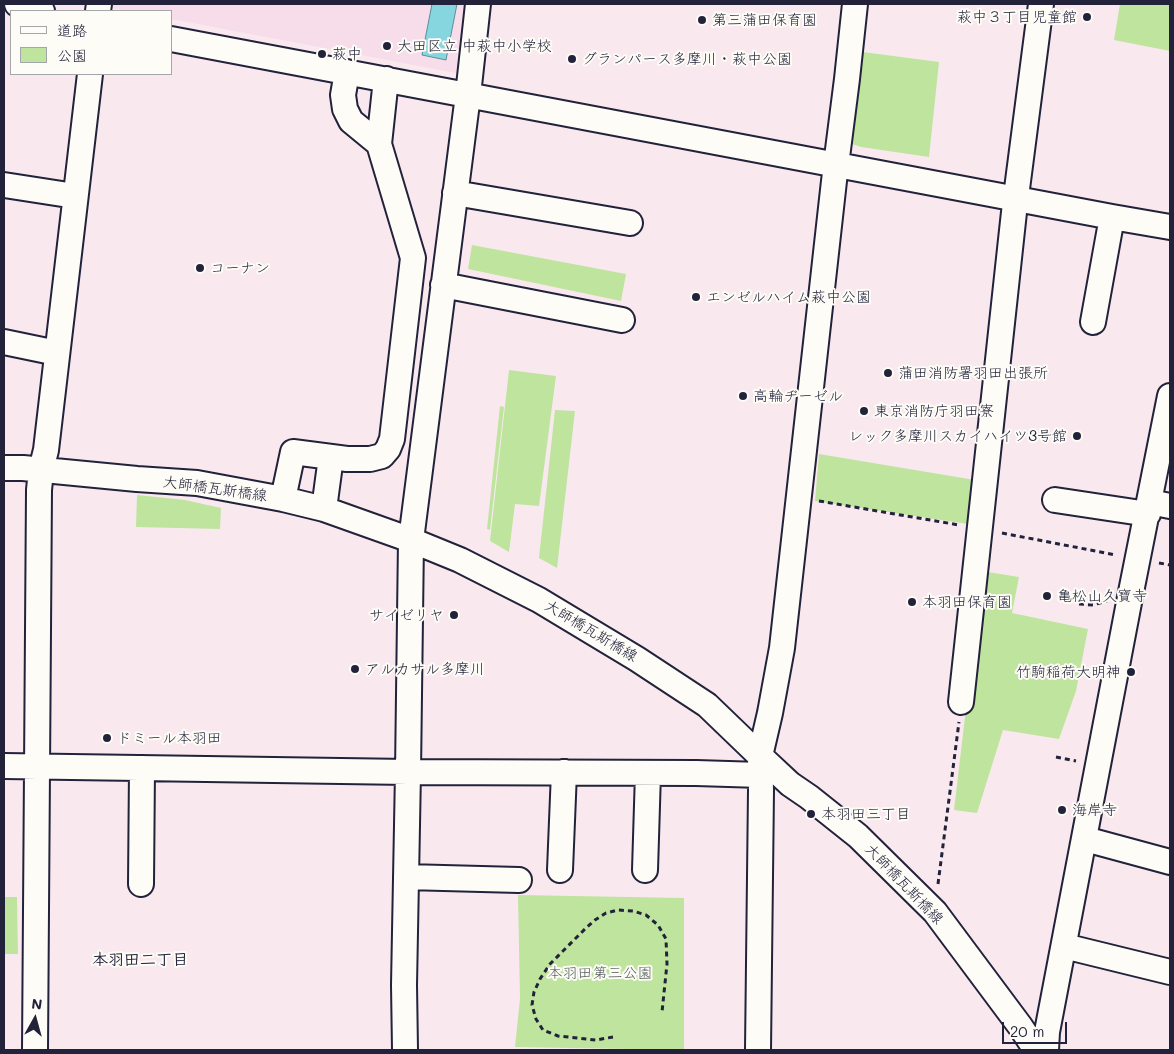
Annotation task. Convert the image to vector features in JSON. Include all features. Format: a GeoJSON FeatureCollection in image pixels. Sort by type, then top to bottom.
{"type":"FeatureCollection","features":[{"type":"Feature","properties":{"kind":"street"},"geometry":{"type":"LineString","coordinates":[[17,4],[38,10]]}},
{"type":"Feature","properties":{"kind":"street"},"geometry":{"type":"LineString","coordinates":[[405,1050],[404,986],[411,540],[478,4]]}},
{"type":"Feature","properties":{"kind":"street"},"geometry":{"type":"LineString","coordinates":[[758,1050],[760,766],[782,648],[855,4]]}},
{"type":"Feature","properties":{"kind":"street"},"geometry":{"type":"LineString","coordinates":[[961,710],[1015,198],[1040,4]]}},
{"type":"Feature","properties":{"kind":"street"},"geometry":{"type":"LineString","coordinates":[[172,39],[1170,227]]}},
{"type":"Feature","properties":{"kind":"street"},"geometry":{"type":"LineString","coordinates":[[346,72],[343,95],[345,109],[351,120],[379,144]]}},
{"type":"Feature","properties":{"kind":"street"},"geometry":{"type":"LineString","coordinates":[[35,1050],[39,490],[46,450],[90,75]]}},
{"type":"Feature","properties":{"kind":"street"},"geometry":{"type":"LineString","coordinates":[[283,499],[293,452],[353,459],[370,459],[382,456],[388,449],[392,439],[413,258],[379,144],[386,80]]}},
{"type":"Feature","properties":{"kind":"street"},"geometry":{"type":"LineString","coordinates":[[4,185],[76,196]]}},
{"type":"Feature","properties":{"kind":"street"},"geometry":{"type":"LineString","coordinates":[[455,193],[630,223]]}},
{"type":"Feature","properties":{"kind":"street"},"geometry":{"type":"LineString","coordinates":[[1093,322],[1112,217]]}},
{"type":"Feature","properties":{"kind":"street"},"geometry":{"type":"LineString","coordinates":[[443,285],[622,320]]}},
{"type":"Feature","properties":{"kind":"street"},"geometry":{"type":"LineString","coordinates":[[4,342],[57,353]]}},
{"type":"Feature","properties":{"kind":"street"},"geometry":{"type":"LineString","coordinates":[[1046,1050],[1047,1032],[1130,602],[1156,507],[1170,396]]}},
{"type":"Feature","properties":{"kind":"street"},"geometry":{"type":"LineString","coordinates":[[324,509],[331,457]]}},
{"type":"Feature","properties":{"kind":"street","name":"大師橋瓦斯橋線"},"geometry":{"type":"LineString","coordinates":[[4,468],[198,483],[283,499],[324,509],[411,540],[460,560],[539,600],[637,658],[708,705],[760,766],[809,797],[858,836],[935,912],[1036,1050]]}},
{"type":"Feature","properties":{"kind":"street"},"geometry":{"type":"LineString","coordinates":[[1055,500],[1156,507]]}},
{"type":"Feature","properties":{"kind":"street"},"geometry":{"type":"LineString","coordinates":[[4,766],[408,772],[696,773],[760,766]]}},
{"type":"Feature","properties":{"kind":"street"},"geometry":{"type":"LineString","coordinates":[[141,884],[142,768]]}},
{"type":"Feature","properties":{"kind":"street"},"geometry":{"type":"LineString","coordinates":[[560,870],[564,772]]}},
{"type":"Feature","properties":{"kind":"street"},"geometry":{"type":"LineString","coordinates":[[645,870],[648,773]]}},
{"type":"Feature","properties":{"kind":"street"},"geometry":{"type":"LineString","coordinates":[[1085,838],[1170,862]]}},
{"type":"Feature","properties":{"kind":"street"},"geometry":{"type":"LineString","coordinates":[[406,877],[518,880]]}},
{"type":"Feature","properties":{"kind":"street"},"geometry":{"type":"LineString","coordinates":[[1064,946],[1170,972]]}},
{"type":"Feature","properties":{"kind":"path"},"geometry":{"type":"LineString","coordinates":[[935,912],[961,710]]}},
{"type":"Feature","properties":{"kind":"path"},"geometry":{"type":"LineString","coordinates":[[613,1037],[596,1040],[558,1036],[543,1030],[536,1019],[532,1006],[534,992],[550,964],[586,928],[606,913],[618,910],[633,911],[646,915],[658,925],[666,939],[662,1012]]}},
{"type":"Feature","properties":{"kind":"shaded area","name":"大田区立 中萩中小学校"},"geometry":{"type":"Polygon","coordinates":[[[108,4],[465,4],[456,73],[172,19],[172,10],[123,10],[112,8],[108,4]]]}},
{"type":"Feature","properties":{"kind":"green space"},"geometry":{"type":"Polygon","coordinates":[[[1120,4],[1170,4],[1170,51],[1114,40],[1120,4]]]}},
{"type":"Feature","properties":{"kind":"green space"},"geometry":{"type":"Polygon","coordinates":[[[863,52],[939,62],[929,157],[852,144],[863,52]]]}},
{"type":"Feature","properties":{"kind":"green space"},"geometry":{"type":"Polygon","coordinates":[[[472,245],[626,274],[621,301],[468,269],[472,245]]]}},
{"type":"Feature","properties":{"kind":"green space"},"geometry":{"type":"Polygon","coordinates":[[[509,370],[556,376],[539,506],[515,504],[509,552],[490,541],[509,370]]]}},
{"type":"Feature","properties":{"kind":"green space"},"geometry":{"type":"Polygon","coordinates":[[[500,406],[504,407],[490,530],[487,529],[500,406]]]}},
{"type":"Feature","properties":{"kind":"green space"},"geometry":{"type":"Polygon","coordinates":[[[555,410],[575,411],[557,568],[539,558],[555,410]]]}},
{"type":"Feature","properties":{"kind":"green space"},"geometry":{"type":"Polygon","coordinates":[[[819,454],[975,480],[968,524],[815,501],[819,454]]]}},
{"type":"Feature","properties":{"kind":"green space"},"geometry":{"type":"Polygon","coordinates":[[[137,495],[185,500],[221,508],[220,529],[136,527],[137,495]]]}},
{"type":"Feature","properties":{"kind":"green space"},"geometry":{"type":"Polygon","coordinates":[[[988,572],[1019,577],[1012,613],[1088,629],[1076,691],[1059,739],[1003,730],[977,813],[954,810],[978,607],[984,606],[988,572]]]}},
{"type":"Feature","properties":{"kind":"green space","name":"本羽田第三公園"},"geometry":{"type":"Polygon","coordinates":[[[518,895],[684,898],[684,1050],[515,1047],[520,999],[518,895]]]}},
{"type":"Feature","properties":{"kind":"green space"},"geometry":{"type":"Polygon","coordinates":[[[4,897],[17,897],[18,954],[4,954],[4,897]]]}},
{"type":"Feature","properties":{"kind":"water"},"geometry":{"type":"Polygon","coordinates":[[[432,4],[457,4],[446,60],[422,55],[432,4]]]}},
{"type":"Feature","properties":{"kind":"place","name":"萩中３丁目児童館"},"geometry":{"type":"Point","coordinates":[1087,17]}},
{"type":"Feature","properties":{"kind":"place","name":"第三蒲田保育園"},"geometry":{"type":"Point","coordinates":[702,20]}},
{"type":"Feature","properties":{"kind":"place","name":"大田区立 中萩中小学校"},"geometry":{"type":"Point","coordinates":[387,46]}},
{"type":"Feature","properties":{"kind":"place","name":"萩中"},"geometry":{"type":"Point","coordinates":[322,54]}},
{"type":"Feature","properties":{"kind":"place","name":"グランパース多摩川・萩中公園"},"geometry":{"type":"Point","coordinates":[572,59]}},
{"type":"Feature","properties":{"kind":"place","name":"コーナン"},"geometry":{"type":"Point","coordinates":[200,268]}},
{"type":"Feature","properties":{"kind":"place","name":"エンゼルハイム萩中公園"},"geometry":{"type":"Point","coordinates":[696,297]}},
{"type":"Feature","properties":{"kind":"place","name":"蒲田消防署羽田出張所"},"geometry":{"type":"Point","coordinates":[888,373]}},
{"type":"Feature","properties":{"kind":"place","name":"高輪ヂーゼル"},"geometry":{"type":"Point","coordinates":[743,396]}},
{"type":"Feature","properties":{"kind":"place","name":"東京消防庁羽田寮"},"geometry":{"type":"Point","coordinates":[864,411]}},
{"type":"Feature","properties":{"kind":"place","name":"レック多摩川スカイハイツ3号館"},"geometry":{"type":"Point","coordinates":[1077,436]}},
{"type":"Feature","properties":{"kind":"place","name":"亀松山久寶寺"},"geometry":{"type":"Point","coordinates":[1047,596]}},
{"type":"Feature","properties":{"kind":"place","name":"本羽田保育園"},"geometry":{"type":"Point","coordinates":[912,602]}},
{"type":"Feature","properties":{"kind":"place","name":"サイゼリヤ"},"geometry":{"type":"Point","coordinates":[454,615]}},
{"type":"Feature","properties":{"kind":"place","name":"アルカサル多摩川"},"geometry":{"type":"Point","coordinates":[355,669]}},
{"type":"Feature","properties":{"kind":"place","name":"竹駒稲荷大明神"},"geometry":{"type":"Point","coordinates":[1131,672]}},
{"type":"Feature","properties":{"kind":"place","name":"ドミール本羽田"},"geometry":{"type":"Point","coordinates":[107,738]}},
{"type":"Feature","properties":{"kind":"place","name":"海岸寺"},"geometry":{"type":"Point","coordinates":[1062,810]}},
{"type":"Feature","properties":{"kind":"place","name":"本羽田三丁目"},"geometry":{"type":"Point","coordinates":[811,814]}},
{"type":"Feature","properties":{"kind":"district","name":"本羽田二丁目"},"geometry":{"type":"Point","coordinates":[140,960]}}]}
